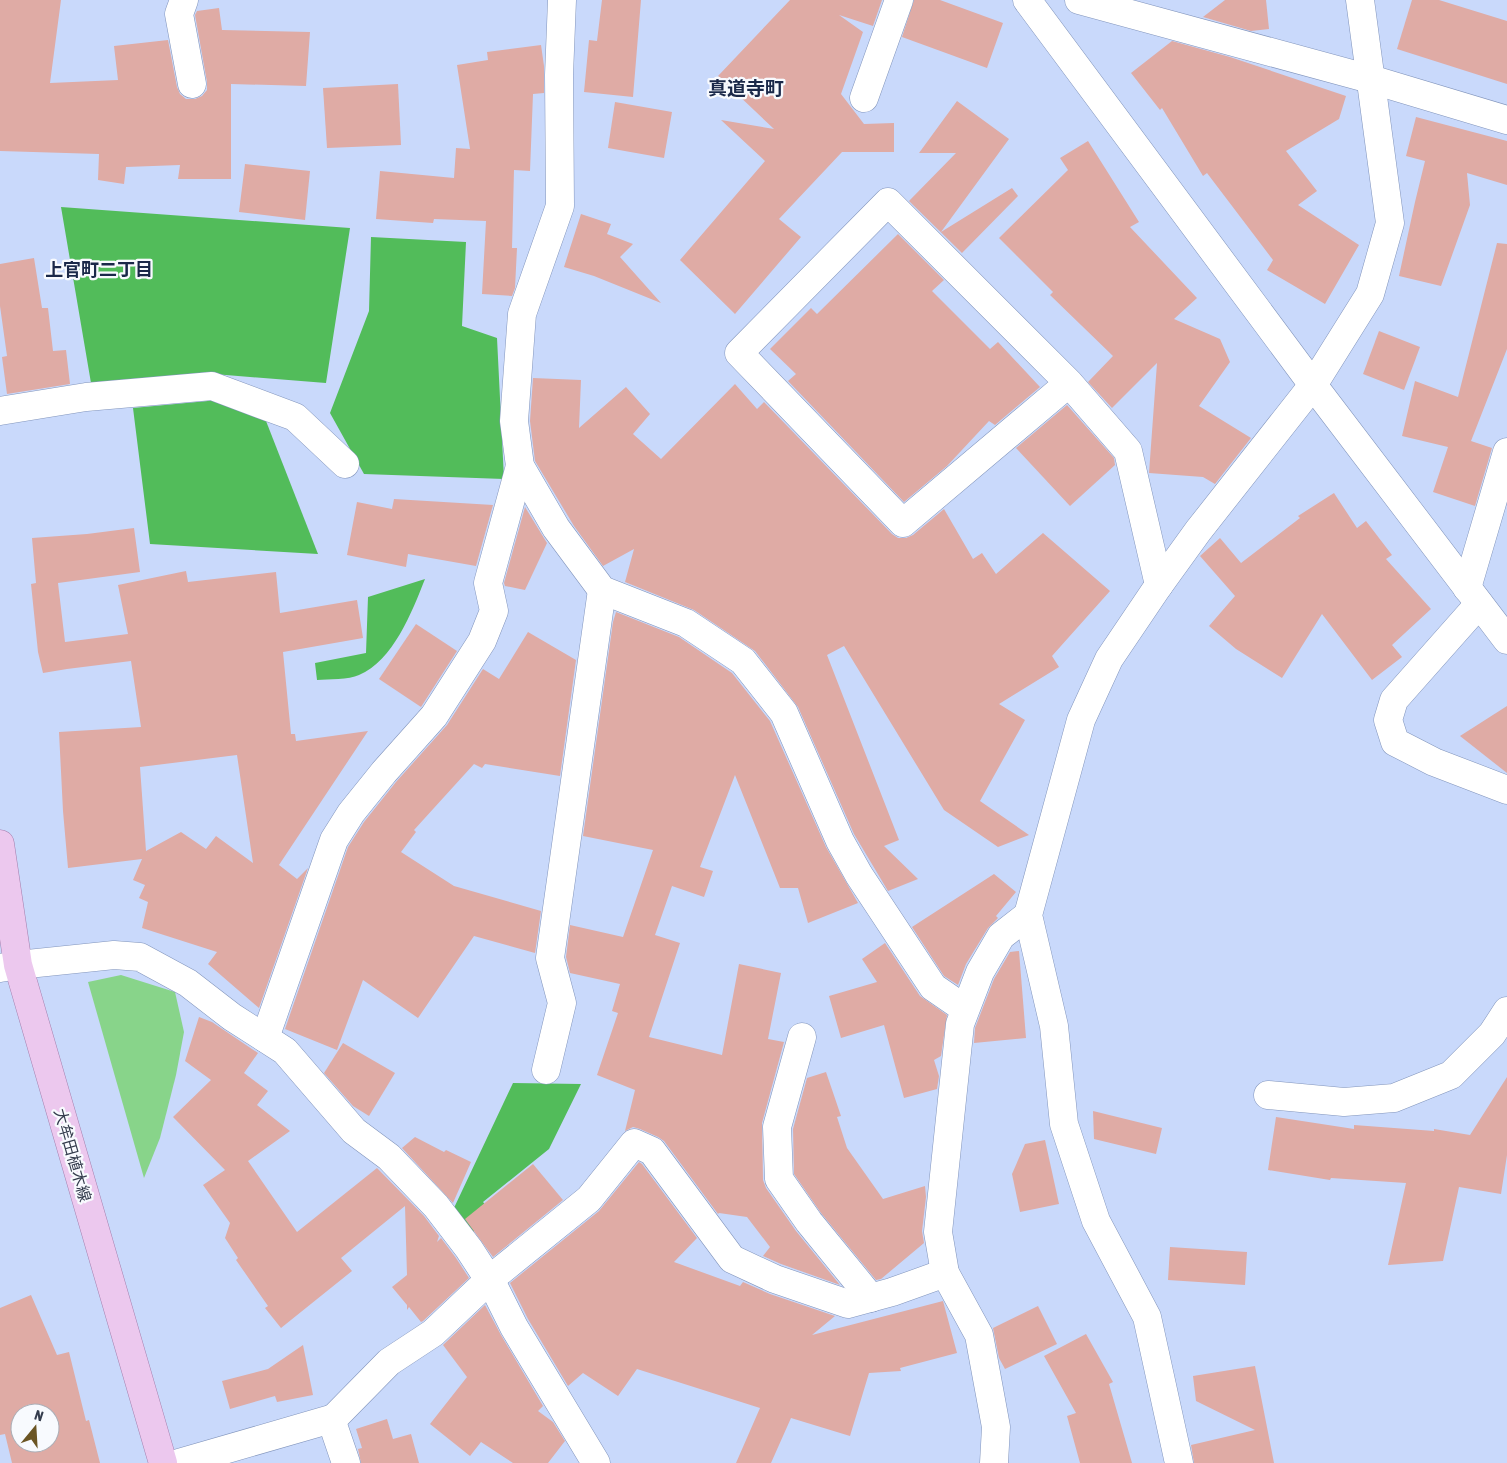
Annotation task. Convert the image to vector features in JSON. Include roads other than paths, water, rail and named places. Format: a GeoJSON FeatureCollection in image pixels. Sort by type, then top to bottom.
{"type":"FeatureCollection","features":[{"type":"Feature","properties":{"kind":"main road","name":"大牟田植木線"},"geometry":{"type":"LineString","coordinates":[[0,844],[9,967],[162,1463]]}},
{"type":"Feature","properties":{"kind":"street"},"geometry":{"type":"LineString","coordinates":[[184,0],[179,14],[192,84]]}},
{"type":"Feature","properties":{"kind":"street"},"geometry":{"type":"LineString","coordinates":[[562,0],[559,75],[560,206],[522,314],[514,421],[520,466],[556,528],[602,590],[686,623],[743,661],[784,713],[840,840],[860,875],[933,987],[965,1009]]}},
{"type":"Feature","properties":{"kind":"street"},"geometry":{"type":"LineString","coordinates":[[864,98],[899,0]]}},
{"type":"Feature","properties":{"kind":"street"},"geometry":{"type":"LineString","coordinates":[[1027,0],[1313,385],[1507,640]]}},
{"type":"Feature","properties":{"kind":"street"},"geometry":{"type":"LineString","coordinates":[[1079,0],[1370,79],[1507,120]]}},
{"type":"Feature","properties":{"kind":"street"},"geometry":{"type":"LineString","coordinates":[[1179,1463],[1147,1316],[1096,1222],[1064,1124],[1054,1026],[1028,915],[1081,720],[1109,659],[1198,531],[1313,385],[1370,294],[1390,224],[1360,0]]}},
{"type":"Feature","properties":{"kind":"street"},"geometry":{"type":"LineString","coordinates":[[1069,383],[903,523],[739,353],[888,202],[1069,383],[1128,451],[1159,585]]}},
{"type":"Feature","properties":{"kind":"street"},"geometry":{"type":"LineString","coordinates":[[0,411],[86,397],[212,386],[295,417],[346,464]]}},
{"type":"Feature","properties":{"kind":"street"},"geometry":{"type":"LineString","coordinates":[[1507,452],[1473,596],[1394,700],[1388,720],[1396,742],[1434,762],[1507,790]]}},
{"type":"Feature","properties":{"kind":"street"},"geometry":{"type":"LineString","coordinates":[[265,1038],[334,840],[351,813],[384,772],[434,716],[482,641],[494,611],[488,583],[520,466]]}},
{"type":"Feature","properties":{"kind":"street"},"geometry":{"type":"LineString","coordinates":[[546,1070],[562,1003],[550,958],[602,590]]}},
{"type":"Feature","properties":{"kind":"street"},"geometry":{"type":"LineString","coordinates":[[994,1463],[996,1426],[979,1335],[945,1272],[938,1232],[960,1024],[980,972],[1001,936],[1028,915]]}},
{"type":"Feature","properties":{"kind":"street"},"geometry":{"type":"LineString","coordinates":[[9,967],[114,955],[140,958],[188,983],[232,1017],[285,1051],[354,1131],[389,1157],[436,1206],[469,1249],[596,1463]]}},
{"type":"Feature","properties":{"kind":"street"},"geometry":{"type":"LineString","coordinates":[[1268,1095],[1344,1102],[1394,1098],[1451,1075],[1492,1034],[1507,1011]]}},
{"type":"Feature","properties":{"kind":"street"},"geometry":{"type":"LineString","coordinates":[[802,1036],[776,1127],[778,1179],[809,1222],[872,1298]]}},
{"type":"Feature","properties":{"kind":"street"},"geometry":{"type":"LineString","coordinates":[[331,1421],[389,1362],[434,1332],[489,1280],[589,1200],[634,1143],[652,1151],[732,1259],[775,1279],[848,1304],[892,1292],[945,1272]]}},
{"type":"Feature","properties":{"kind":"street"},"geometry":{"type":"LineString","coordinates":[[180,1463],[330,1419],[331,1421]]}},
{"type":"Feature","properties":{"kind":"street"},"geometry":{"type":"LineString","coordinates":[[331,1421],[346,1463]]}},
{"type":"Feature","properties":{"kind":"district","name":"真道寺町"},"geometry":{"type":"Point","coordinates":[746,88]}},
{"type":"Feature","properties":{"kind":"district","name":"上官町二丁目"},"geometry":{"type":"Point","coordinates":[99,270]}}]}
